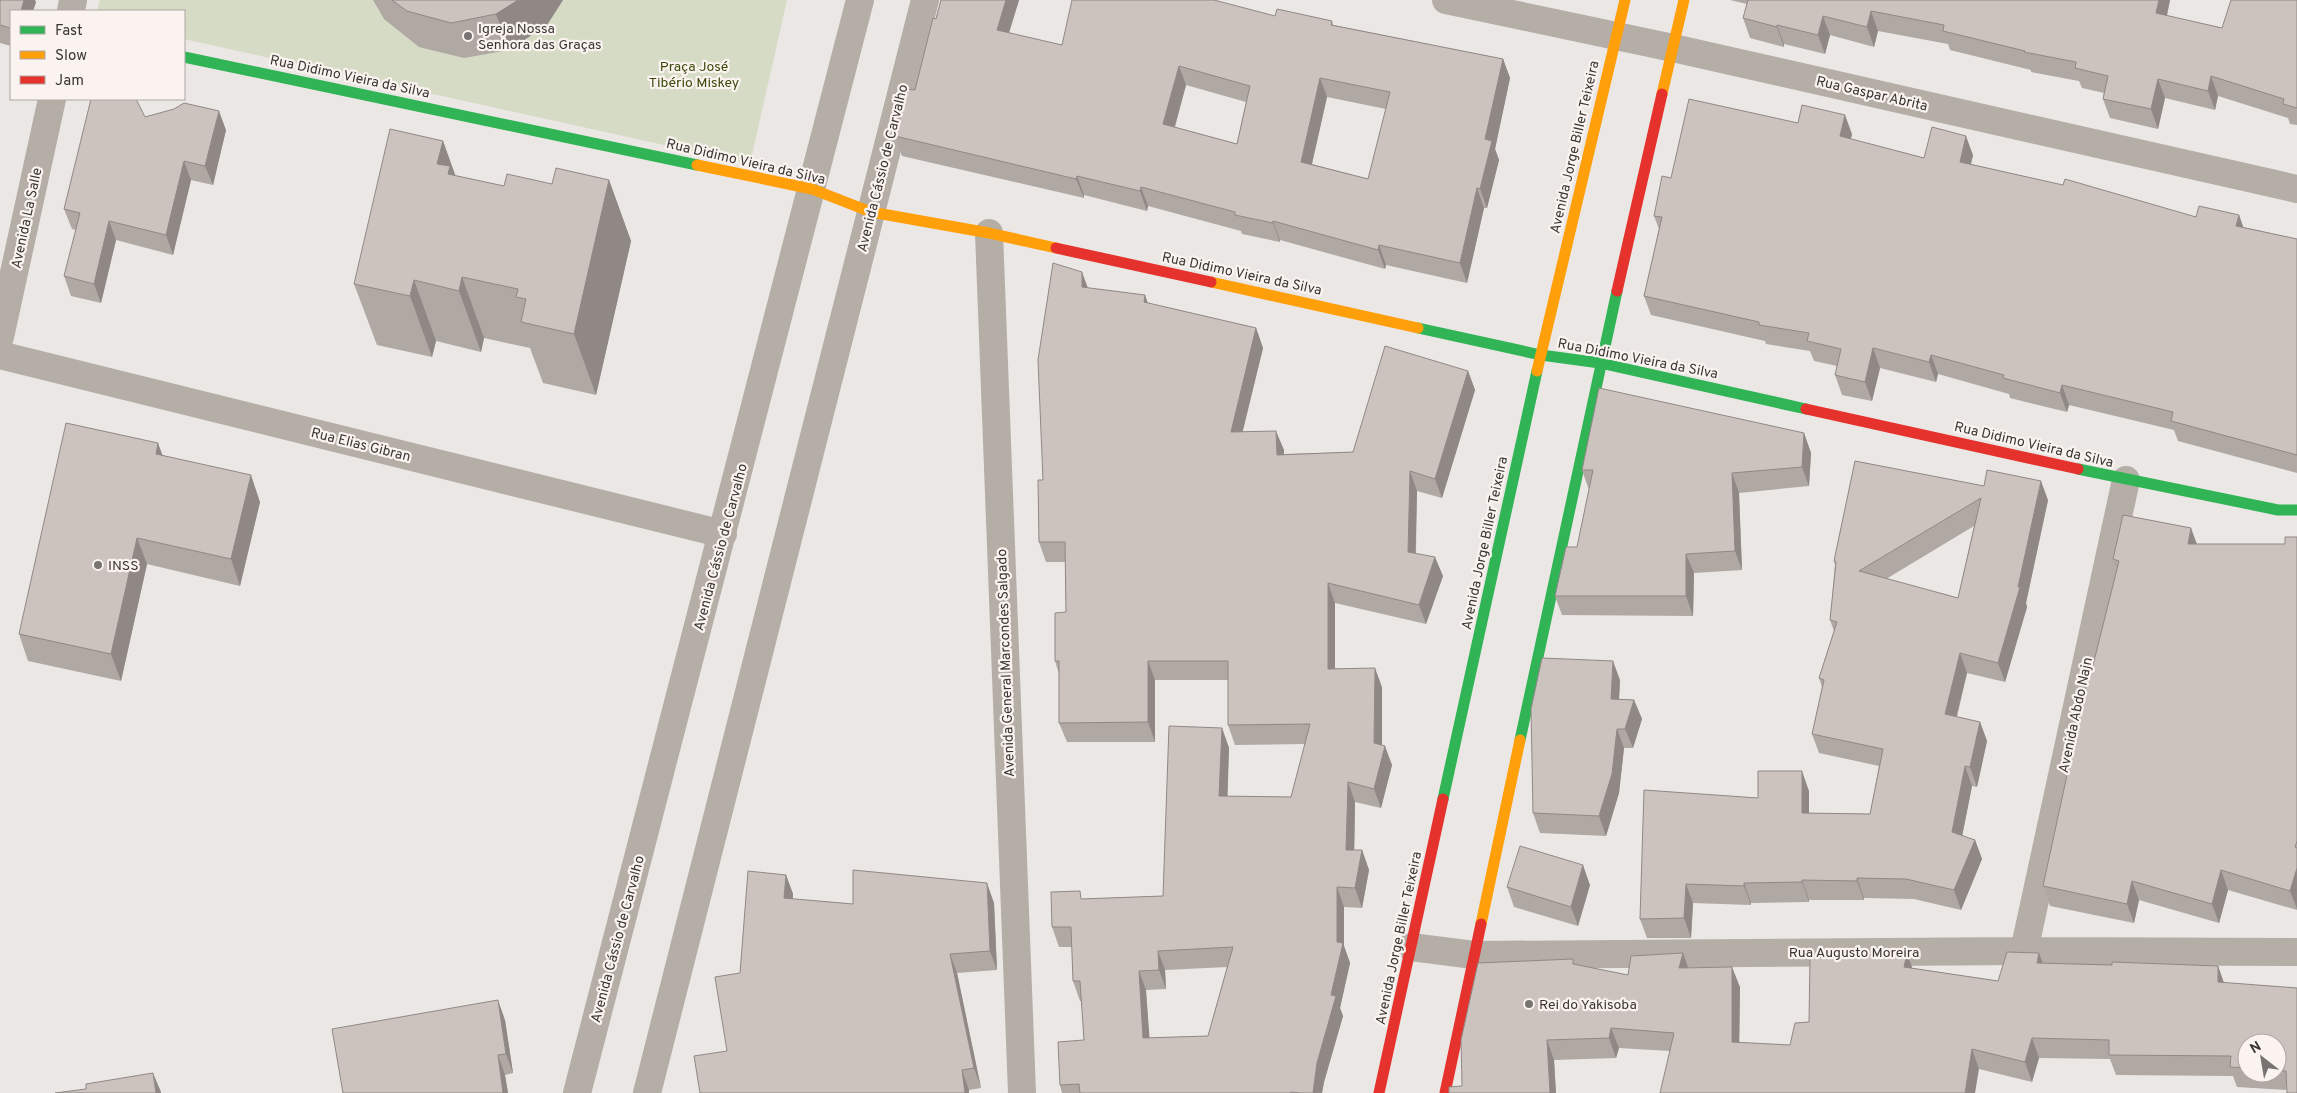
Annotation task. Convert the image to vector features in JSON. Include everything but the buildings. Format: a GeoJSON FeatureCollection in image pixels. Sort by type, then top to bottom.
{"type":"FeatureCollection","features":[{"type":"Feature","properties":{"kind":"street","name":"Avenida Cássio de Carvalho"},"geometry":{"type":"LineString","coordinates":[[577,1093],[860,0]]}},
{"type":"Feature","properties":{"kind":"street","name":"Avenida Cássio de Carvalho"},"geometry":{"type":"LineString","coordinates":[[647,1093],[925,0]]}},
{"type":"Feature","properties":{"kind":"street","name":"Rua Gaspar Abrita"},"geometry":{"type":"LineString","coordinates":[[1446,0],[1673,48],[2297,189]]}},
{"type":"Feature","properties":{"kind":"street","name":"Avenida Jorge Biller Teixeira"},"geometry":{"type":"LineString","coordinates":[[1379,1093],[1540,354],[1625,0]]}},
{"type":"Feature","properties":{"kind":"street"},"geometry":{"type":"LineString","coordinates":[[1445,1093],[1600,363],[1684,0]]}},
{"type":"Feature","properties":{"kind":"street","name":"Rua Didimo Vieira da Silva"},"geometry":{"type":"LineString","coordinates":[[185,57],[812,189],[871,212],[989,233],[1540,354],[1600,363],[2126,480],[2278,510],[2297,510]]}},
{"type":"Feature","properties":{"kind":"street","name":"Avenida La Salle"},"geometry":{"type":"LineString","coordinates":[[0,337],[52,100]]}},
{"type":"Feature","properties":{"kind":"street","name":"Avenida General Marcondes Salgado"},"geometry":{"type":"LineString","coordinates":[[989,233],[1022,1093]]}},
{"type":"Feature","properties":{"kind":"street","name":"Rua Elias Gibran"},"geometry":{"type":"LineString","coordinates":[[0,355],[723,534]]}},
{"type":"Feature","properties":{"kind":"street","name":"Avenida Abdo Najn"},"geometry":{"type":"LineString","coordinates":[[2024,951],[2126,480]]}},
{"type":"Feature","properties":{"kind":"street","name":"Rua Augusto Moreira"},"geometry":{"type":"LineString","coordinates":[[1411,948],[1474,955],[2024,951],[2297,952]]}},
{"type":"Feature","properties":{"kind":"green space","name":"Praça José Tibério Miskey"},"geometry":{"type":"Polygon","coordinates":[[[100,0],[787,0],[750,164],[185,39],[185,10],[97,10],[100,0]]]}},
{"type":"Feature","properties":{"kind":"traffic: fast"},"geometry":{"type":"LineString","coordinates":[[185,57],[697,165]]}},
{"type":"Feature","properties":{"kind":"traffic: fast"},"geometry":{"type":"LineString","coordinates":[[1520,740],[1617,291]]}},
{"type":"Feature","properties":{"kind":"traffic: fast"},"geometry":{"type":"LineString","coordinates":[[1418,328],[1541,355],[1600,363],[1806,409]]}},
{"type":"Feature","properties":{"kind":"traffic: fast"},"geometry":{"type":"LineString","coordinates":[[1443,799],[1537,371]]}},
{"type":"Feature","properties":{"kind":"traffic: fast"},"geometry":{"type":"LineString","coordinates":[[2078,469],[2278,510],[2297,510]]}},
{"type":"Feature","properties":{"kind":"traffic: slow"},"geometry":{"type":"LineString","coordinates":[[1537,371],[1625,0]]}},
{"type":"Feature","properties":{"kind":"traffic: slow"},"geometry":{"type":"LineString","coordinates":[[1662,94],[1684,0]]}},
{"type":"Feature","properties":{"kind":"traffic: slow"},"geometry":{"type":"LineString","coordinates":[[697,165],[812,189],[871,212],[989,233],[1056,248]]}},
{"type":"Feature","properties":{"kind":"traffic: slow"},"geometry":{"type":"LineString","coordinates":[[1211,282],[1418,328]]}},
{"type":"Feature","properties":{"kind":"traffic: slow"},"geometry":{"type":"LineString","coordinates":[[1481,924],[1520,740]]}},
{"type":"Feature","properties":{"kind":"traffic: jam"},"geometry":{"type":"LineString","coordinates":[[1617,291],[1662,94]]}},
{"type":"Feature","properties":{"kind":"traffic: jam"},"geometry":{"type":"LineString","coordinates":[[1056,248],[1211,282]]}},
{"type":"Feature","properties":{"kind":"traffic: jam"},"geometry":{"type":"LineString","coordinates":[[1806,409],[2078,469]]}},
{"type":"Feature","properties":{"kind":"traffic: jam"},"geometry":{"type":"LineString","coordinates":[[1379,1093],[1443,799]]}},
{"type":"Feature","properties":{"kind":"traffic: jam"},"geometry":{"type":"LineString","coordinates":[[1445,1093],[1481,924]]}},
{"type":"Feature","properties":{"kind":"place","name":"Igreja Nossa Senhora das Graças"},"geometry":{"type":"Point","coordinates":[468,36]}},
{"type":"Feature","properties":{"kind":"place","name":"INSS"},"geometry":{"type":"Point","coordinates":[98,565]}},
{"type":"Feature","properties":{"kind":"place","name":"Rei do Yakisoba"},"geometry":{"type":"Point","coordinates":[1529,1004]}}]}
